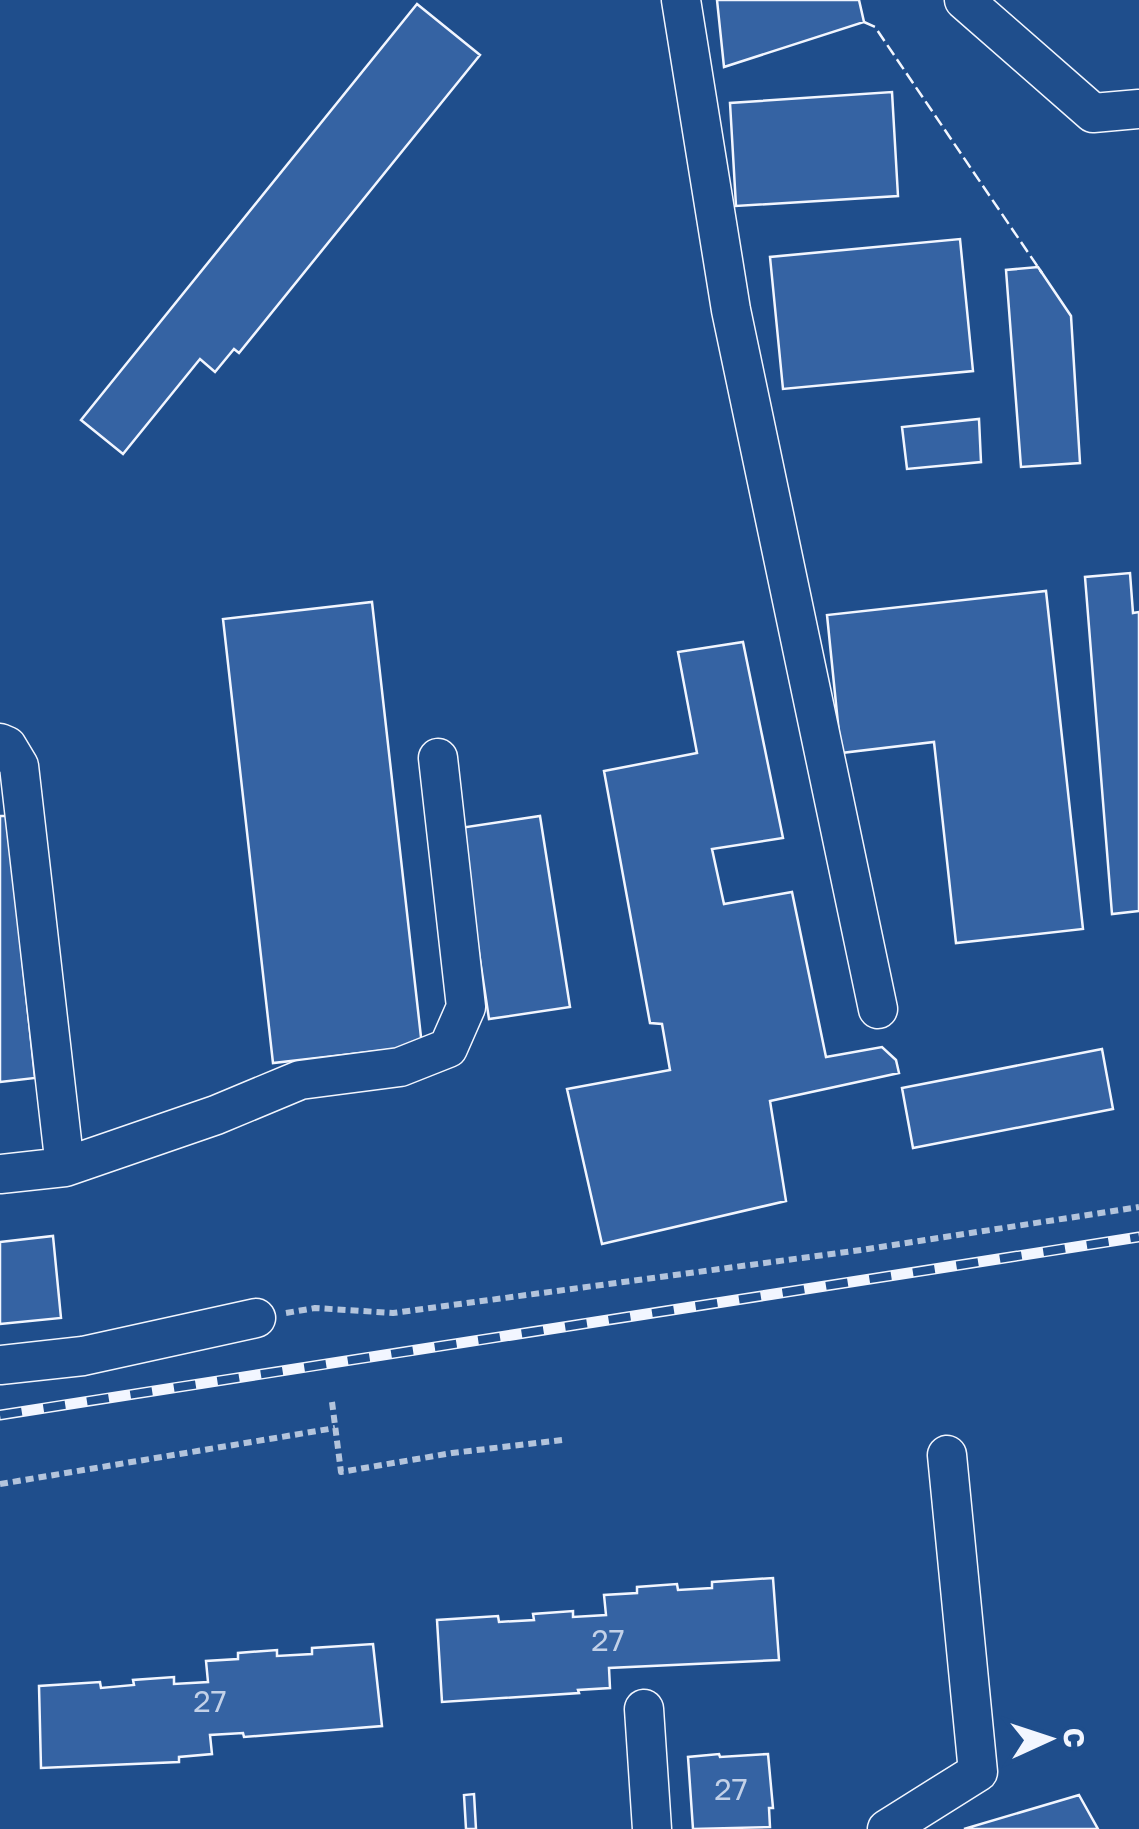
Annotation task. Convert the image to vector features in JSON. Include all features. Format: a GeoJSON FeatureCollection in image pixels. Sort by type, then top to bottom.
{"type":"FeatureCollection","features":[{"type":"Feature","properties":{"kind":"street"},"geometry":{"type":"LineString","coordinates":[[680,0],[731,310],[878,1009]]}},
{"type":"Feature","properties":{"kind":"street"},"geometry":{"type":"LineString","coordinates":[[964,0],[1093,113],[1139,110]]}},
{"type":"Feature","properties":{"kind":"street"},"geometry":{"type":"LineString","coordinates":[[0,743],[7,746],[19,766],[65,1167]]}},
{"type":"Feature","properties":{"kind":"street"},"geometry":{"type":"LineString","coordinates":[[0,1174],[65,1167],[216,1115],[300,1080],[400,1067],[448,1048],[466,1007],[438,758]]}},
{"type":"Feature","properties":{"kind":"street"},"geometry":{"type":"LineString","coordinates":[[0,1365],[83,1356],[256,1318]]}},
{"type":"Feature","properties":{"kind":"street"},"geometry":{"type":"LineString","coordinates":[[887,1829],[978,1772],[948,1455]]}},
{"type":"Feature","properties":{"kind":"street"},"geometry":{"type":"LineString","coordinates":[[644,1709],[652,1829]]}},
{"type":"Feature","properties":{"kind":"path"},"geometry":{"type":"LineString","coordinates":[[256,1318],[315,1308],[394,1312],[861,1250],[1139,1207]]}},
{"type":"Feature","properties":{"kind":"path"},"geometry":{"type":"LineString","coordinates":[[332,1402],[341,1472],[562,1440]]}},
{"type":"Feature","properties":{"kind":"path"},"geometry":{"type":"LineString","coordinates":[[0,1484],[335,1428]]}},
{"type":"Feature","properties":{"kind":"building"},"geometry":{"type":"Polygon","coordinates":[[[717,0],[859,0],[864,22],[724,67],[717,0]]]}},
{"type":"Feature","properties":{"kind":"building"},"geometry":{"type":"Polygon","coordinates":[[[417,4],[480,55],[239,353],[234,349],[215,372],[200,359],[123,454],[81,420],[417,4]]]}},
{"type":"Feature","properties":{"kind":"building"},"geometry":{"type":"Polygon","coordinates":[[[892,92],[898,196],[736,206],[730,103],[892,92]]]}},
{"type":"Feature","properties":{"kind":"building"},"geometry":{"type":"Polygon","coordinates":[[[960,239],[973,371],[783,389],[770,257],[960,239]]]}},
{"type":"Feature","properties":{"kind":"building"},"geometry":{"type":"Polygon","coordinates":[[[1038,267],[1071,316],[1080,463],[1021,467],[1006,270],[1038,267]]]}},
{"type":"Feature","properties":{"kind":"building"},"geometry":{"type":"Polygon","coordinates":[[[979,419],[981,462],[907,469],[902,427],[979,419]]]}},
{"type":"Feature","properties":{"kind":"building"},"geometry":{"type":"Polygon","coordinates":[[[1130,573],[1133,613],[1139,612],[1139,911],[1112,914],[1085,577],[1130,573]]]}},
{"type":"Feature","properties":{"kind":"building"},"geometry":{"type":"Polygon","coordinates":[[[1046,591],[1083,929],[956,943],[934,742],[841,753],[827,615],[1046,591]]]}},
{"type":"Feature","properties":{"kind":"building"},"geometry":{"type":"Polygon","coordinates":[[[372,602],[422,1046],[273,1063],[223,619],[372,602]]]}},
{"type":"Feature","properties":{"kind":"building"},"geometry":{"type":"Polygon","coordinates":[[[743,642],[783,838],[712,849],[724,904],[792,892],[826,1057],[882,1047],[896,1060],[899,1073],[770,1101],[786,1201],[602,1244],[567,1089],[670,1070],[662,1024],[650,1023],[604,771],[697,753],[678,652],[743,642]]]}},
{"type":"Feature","properties":{"kind":"building"},"geometry":{"type":"Polygon","coordinates":[[[0,816],[7,816],[35,1078],[0,1082],[0,816]]]}},
{"type":"Feature","properties":{"kind":"building"},"geometry":{"type":"Polygon","coordinates":[[[540,816],[570,1007],[489,1019],[460,828],[540,816]]]}},
{"type":"Feature","properties":{"kind":"building"},"geometry":{"type":"Polygon","coordinates":[[[1102,1049],[1113,1109],[913,1148],[902,1088],[1102,1049]]]}},
{"type":"Feature","properties":{"kind":"building"},"geometry":{"type":"Polygon","coordinates":[[[53,1236],[61,1318],[0,1324],[0,1242],[53,1236]]]}},
{"type":"Feature","properties":{"kind":"building"},"geometry":{"type":"Polygon","coordinates":[[[773,1578],[779,1660],[609,1668],[610,1688],[442,1702],[437,1620],[498,1616],[499,1622],[534,1620],[533,1614],[573,1611],[573,1617],[606,1615],[604,1595],[637,1593],[637,1587],[677,1584],[678,1590],[712,1588],[712,1582],[773,1578]]]}},
{"type":"Feature","properties":{"kind":"building"},"geometry":{"type":"Polygon","coordinates":[[[373,1644],[382,1726],[244,1737],[243,1733],[210,1735],[212,1754],[179,1757],[179,1762],[41,1768],[39,1686],[100,1682],[101,1688],[134,1685],[133,1680],[174,1677],[174,1684],[208,1682],[206,1661],[238,1659],[238,1653],[277,1650],[277,1656],[312,1654],[312,1648],[373,1644]]]}},
{"type":"Feature","properties":{"kind":"building"},"geometry":{"type":"Polygon","coordinates":[[[768,1754],[773,1808],[769,1808],[770,1827],[693,1829],[688,1757],[768,1754]]]}},
{"type":"Feature","properties":{"kind":"building"},"geometry":{"type":"Polygon","coordinates":[[[474,1794],[476,1829],[466,1829],[464,1795],[474,1794]]]}},
{"type":"Feature","properties":{"kind":"building"},"geometry":{"type":"Polygon","coordinates":[[[1079,1795],[1098,1829],[964,1829],[1079,1795]]]}},
{"type":"Feature","properties":{"kind":"railway"},"geometry":{"type":"LineString","coordinates":[[0,1415],[1139,1237]]}},
{"type":"Feature","properties":{"kind":"fence"},"geometry":{"type":"LineString","coordinates":[[864,22],[875,27],[1042,273]]}}]}
